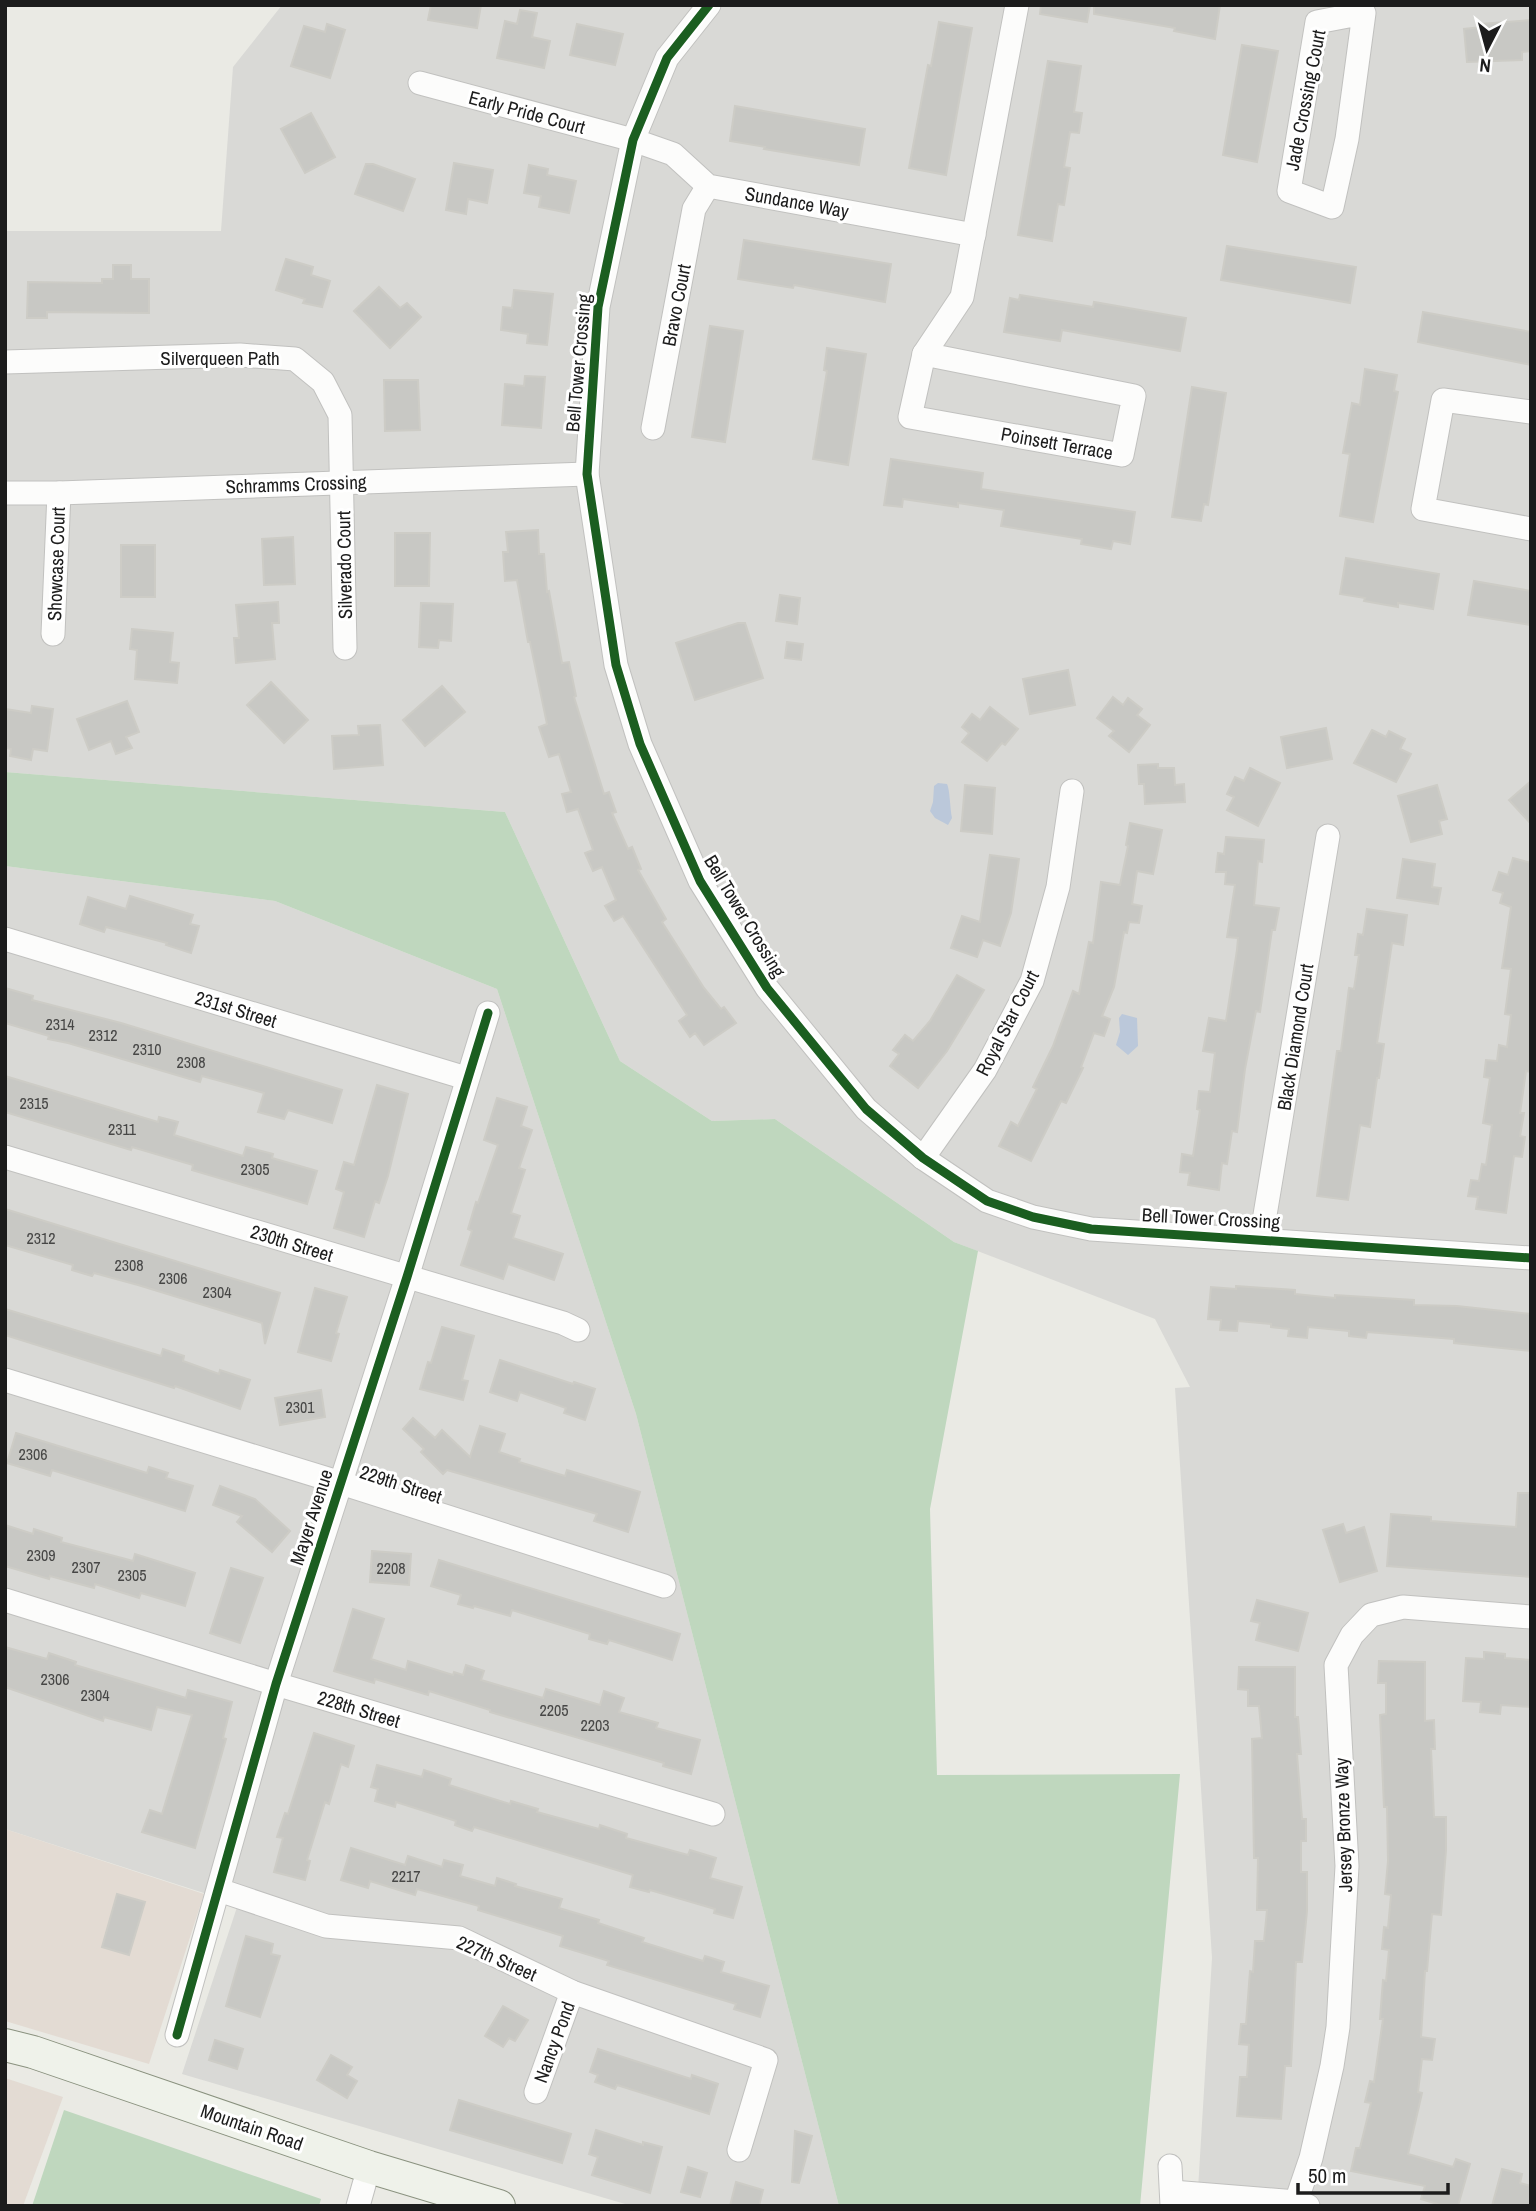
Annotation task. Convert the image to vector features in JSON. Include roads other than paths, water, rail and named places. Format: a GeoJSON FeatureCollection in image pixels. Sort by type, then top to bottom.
{"type":"FeatureCollection","features":[{"type":"Feature","properties":{"kind":"main road","name":"Mountain Road"},"geometry":{"type":"LineString","coordinates":[[5,2045],[33,2052],[369,2168],[499,2206]]}},
{"type":"Feature","properties":{"kind":"street","name":"Bell Tower Crossing"},"geometry":{"type":"LineString","coordinates":[[709,5],[667,58],[633,139],[598,307],[587,474],[617,665],[640,744],[700,881],[766,988],[866,1109],[923,1157],[987,1201],[1033,1217],[1091,1228],[1531,1258]]}},
{"type":"Feature","properties":{"kind":"street","name":"Poinsett Terrace"},"geometry":{"type":"LineString","coordinates":[[923,354],[1134,396],[1122,455],[910,418],[923,354],[962,297],[1017,5]]}},
{"type":"Feature","properties":{"kind":"street","name":"Jade Crossing Court"},"geometry":{"type":"LineString","coordinates":[[1364,9],[1348,139],[1332,207],[1289,191],[1317,22],[1364,9]]}},
{"type":"Feature","properties":{"kind":"street","name":"Early Pride Court"},"geometry":{"type":"LineString","coordinates":[[421,83],[633,139]]}},
{"type":"Feature","properties":{"kind":"street"},"geometry":{"type":"LineString","coordinates":[[633,139],[673,154],[708,186]]}},
{"type":"Feature","properties":{"kind":"street","name":"Sundance Way"},"geometry":{"type":"LineString","coordinates":[[708,186],[974,235]]}},
{"type":"Feature","properties":{"kind":"street","name":"Bravo Court"},"geometry":{"type":"LineString","coordinates":[[653,428],[694,209],[708,186]]}},
{"type":"Feature","properties":{"kind":"street","name":"Silverqueen Path"},"geometry":{"type":"LineString","coordinates":[[5,362],[240,355],[295,359],[323,382],[340,415],[342,482]]}},
{"type":"Feature","properties":{"kind":"street"},"geometry":{"type":"LineString","coordinates":[[1531,412],[1443,400],[1423,509],[1531,529]]}},
{"type":"Feature","properties":{"kind":"street","name":"Schramms Crossing"},"geometry":{"type":"LineString","coordinates":[[5,493],[587,474]]}},
{"type":"Feature","properties":{"kind":"street","name":"Silverado Court"},"geometry":{"type":"LineString","coordinates":[[342,482],[345,648]]}},
{"type":"Feature","properties":{"kind":"street","name":"Showcase Court"},"geometry":{"type":"LineString","coordinates":[[53,634],[59,493]]}},
{"type":"Feature","properties":{"kind":"street","name":"Royal Star Court"},"geometry":{"type":"LineString","coordinates":[[923,1157],[985,1070],[1032,981],[1058,887],[1072,791]]}},
{"type":"Feature","properties":{"kind":"street","name":"Black Diamond Court"},"geometry":{"type":"LineString","coordinates":[[1261,1239],[1328,836]]}},
{"type":"Feature","properties":{"kind":"street","name":"231st Street"},"geometry":{"type":"LineString","coordinates":[[5,939],[466,1078]]}},
{"type":"Feature","properties":{"kind":"street","name":"Mayer Avenue"},"geometry":{"type":"LineString","coordinates":[[177,2035],[276,1684],[407,1277],[488,1013]]}},
{"type":"Feature","properties":{"kind":"street","name":"230th Street"},"geometry":{"type":"LineString","coordinates":[[5,1157],[555,1320],[578,1330]]}},
{"type":"Feature","properties":{"kind":"street","name":"229th Street"},"geometry":{"type":"LineString","coordinates":[[5,1380],[664,1586]]}},
{"type":"Feature","properties":{"kind":"street","name":"228th Street"},"geometry":{"type":"LineString","coordinates":[[5,1600],[713,1814]]}},
{"type":"Feature","properties":{"kind":"street","name":"Jersey Bronze Way"},"geometry":{"type":"LineString","coordinates":[[1172,2199],[1302,2204],[1338,2027],[1347,1866],[1336,1665],[1352,1635],[1371,1615],[1403,1607],[1531,1617]]}},
{"type":"Feature","properties":{"kind":"street","name":"227th Street"},"geometry":{"type":"LineString","coordinates":[[219,1890],[326,1926],[459,1938],[572,1992],[766,2060],[739,2150]]}},
{"type":"Feature","properties":{"kind":"street","name":"Nancy Pond"},"geometry":{"type":"LineString","coordinates":[[536,2092],[572,1992]]}},
{"type":"Feature","properties":{"kind":"street"},"geometry":{"type":"LineString","coordinates":[[1170,2166],[1172,2199]]}},
{"type":"Feature","properties":{"kind":"street"},"geometry":{"type":"LineString","coordinates":[[358,2206],[369,2168]]}},
{"type":"Feature","properties":{"kind":"water"},"geometry":{"type":"Polygon","coordinates":[[[938,783],[947,784],[948,787],[952,818],[948,825],[935,818],[930,811],[934,786],[938,783]]]}},
{"type":"Feature","properties":{"kind":"water"},"geometry":{"type":"Polygon","coordinates":[[[1122,1014],[1137,1018],[1138,1046],[1128,1055],[1116,1045],[1120,1032],[1119,1018],[1122,1014]]]}}]}
